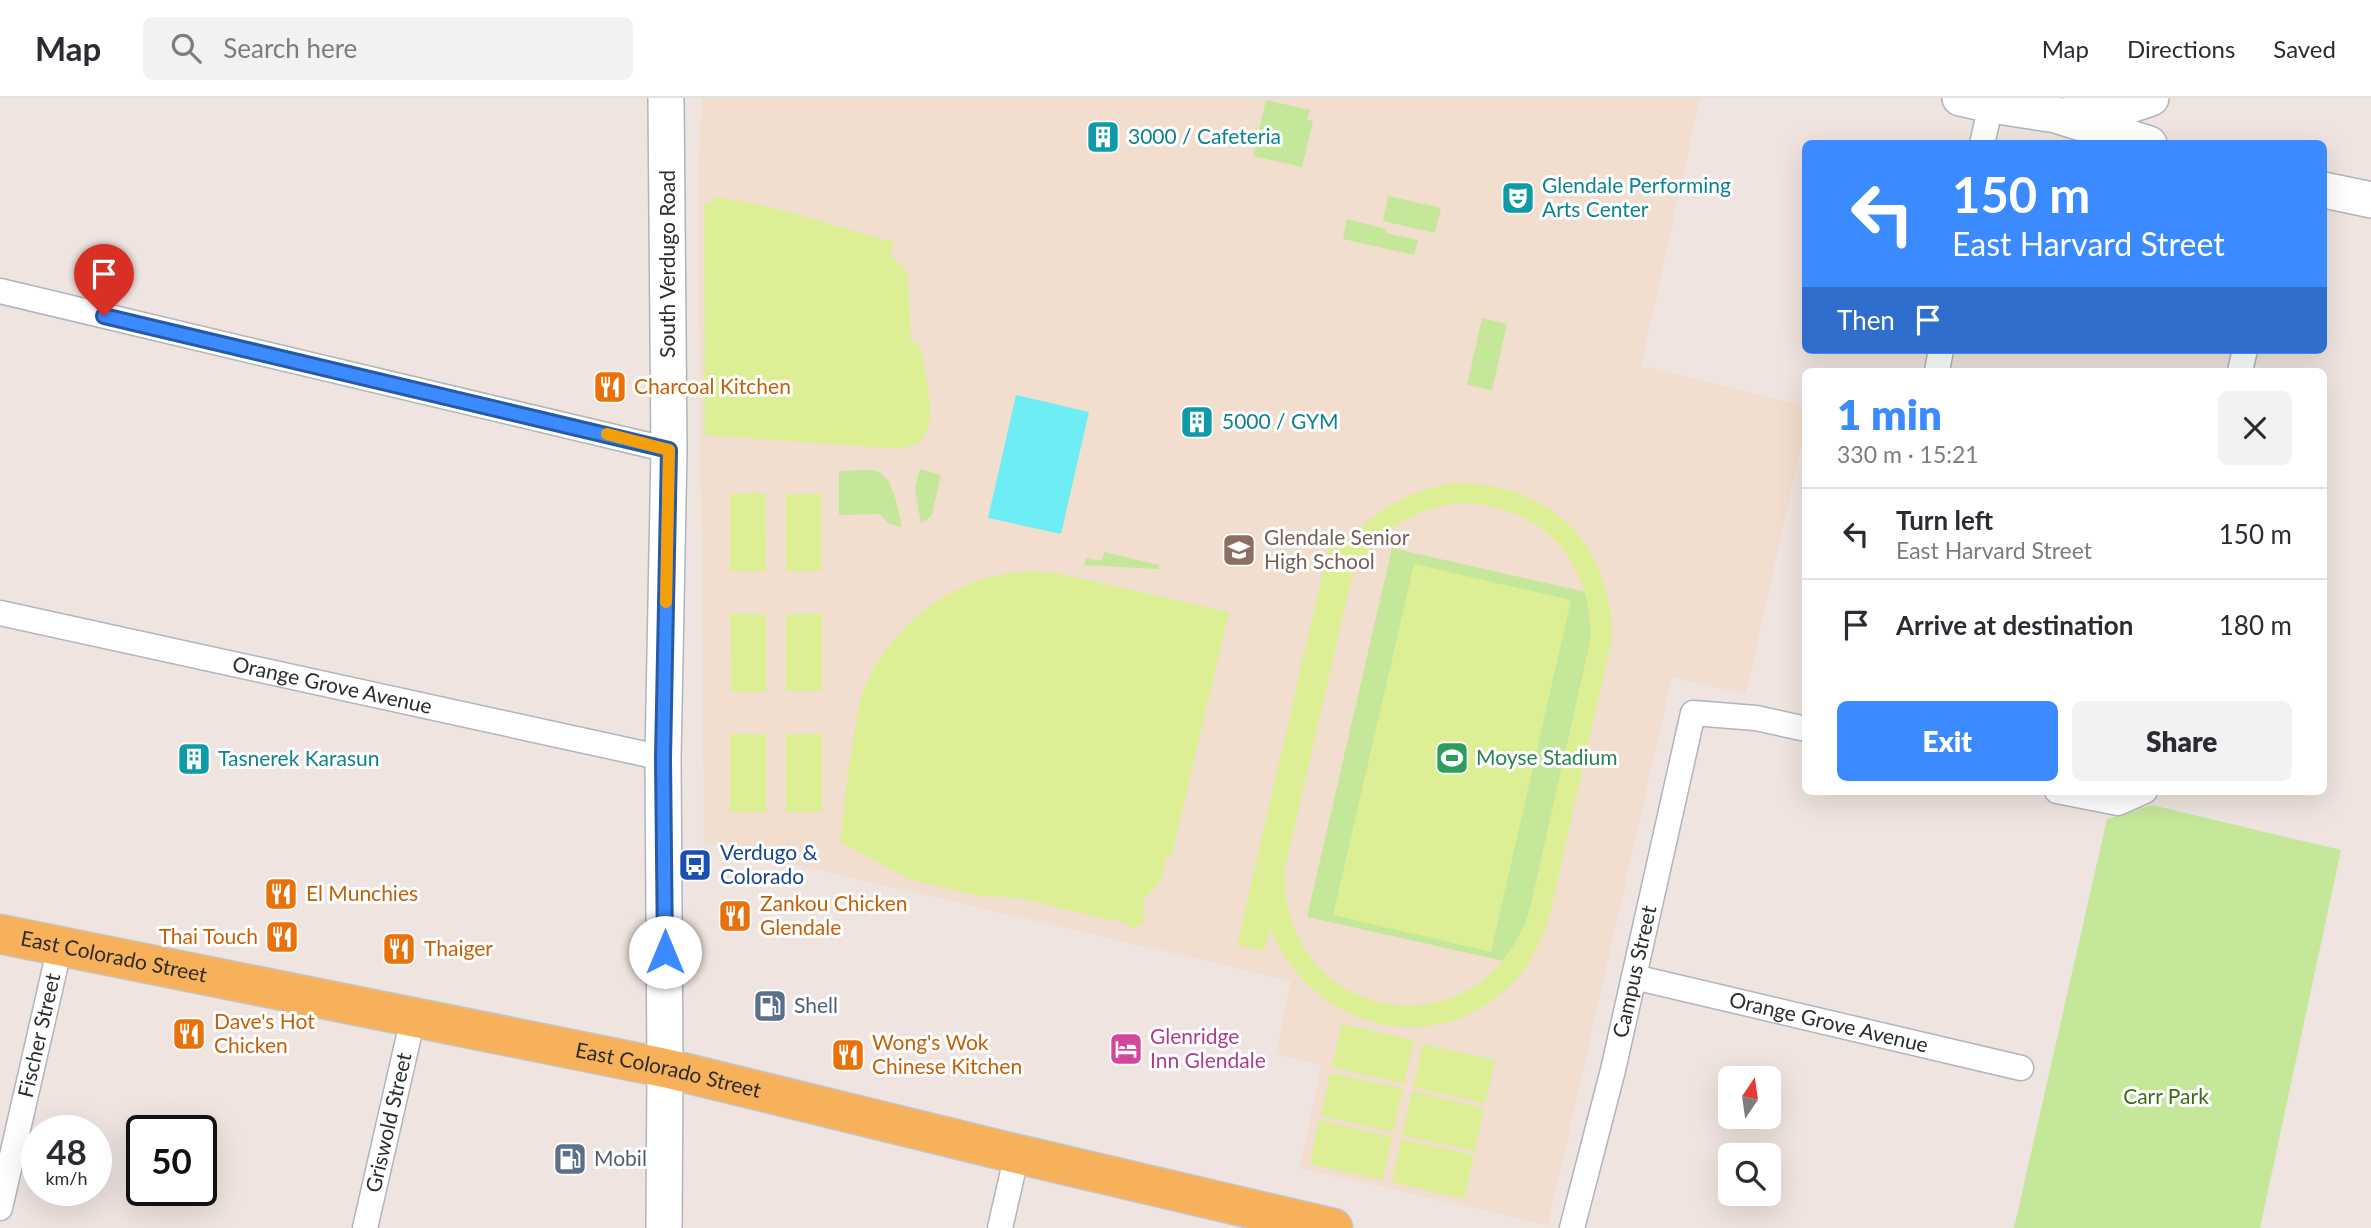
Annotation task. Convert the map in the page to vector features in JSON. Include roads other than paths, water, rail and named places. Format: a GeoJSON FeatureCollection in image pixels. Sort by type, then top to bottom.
{"type":"FeatureCollection","features":[{"type":"Feature","properties":{"kind":"main road","name":"South Verdugo Road"},"geometry":{"type":"LineString","coordinates":[[664,1228],[663,758],[669,450],[666,98]]}},
{"type":"Feature","properties":{"kind":"main road"},"geometry":{"type":"LineString","coordinates":[[2056,115],[2116,110],[2151,98]]}},
{"type":"Feature","properties":{"kind":"main road"},"geometry":{"type":"LineString","coordinates":[[1976,102],[2056,115],[2136,140]]}},
{"type":"Feature","properties":{"kind":"main road"},"geometry":{"type":"LineString","coordinates":[[2327,191],[2371,200]]}},
{"type":"Feature","properties":{"kind":"main road","name":"East Colorado Street"},"geometry":{"type":"LineString","coordinates":[[0,934],[665,1068],[1320,1227]]}},
{"type":"Feature","properties":{"kind":"street"},"geometry":{"type":"LineString","coordinates":[[1976,102],[1981,140]]}},
{"type":"Feature","properties":{"kind":"street"},"geometry":{"type":"LineString","coordinates":[[0,291],[669,450]]}},
{"type":"Feature","properties":{"kind":"street","name":"Orange Grove Avenue"},"geometry":{"type":"LineString","coordinates":[[0,613],[663,758]]}},
{"type":"Feature","properties":{"kind":"street","name":"Campus Street"},"geometry":{"type":"LineString","coordinates":[[1572,1228],[1613,1070],[1693,713],[1756,718],[1802,728]]}},
{"type":"Feature","properties":{"kind":"street"},"geometry":{"type":"LineString","coordinates":[[2078,795],[2119,803],[2138,795]]}},
{"type":"Feature","properties":{"kind":"street","name":"Fischer Street"},"geometry":{"type":"LineString","coordinates":[[0,1208],[60,946]]}},
{"type":"Feature","properties":{"kind":"street","name":"Orange Grove Avenue"},"geometry":{"type":"LineString","coordinates":[[1634,976],[2021,1068]]}},
{"type":"Feature","properties":{"kind":"street","name":"Griswold Street"},"geometry":{"type":"LineString","coordinates":[[365,1228],[413,1018]]}},
{"type":"Feature","properties":{"kind":"street"},"geometry":{"type":"LineString","coordinates":[[1000,1228],[1017,1154]]}},
{"type":"Feature","properties":{"kind":"water"},"geometry":{"type":"Polygon","coordinates":[[[1016,395],[1089,412],[1061,534],[988,518],[1016,395]]]}},
{"type":"Feature","properties":{"kind":"place","name":"3000 / Cafeteria"},"geometry":{"type":"Point","coordinates":[1103,137]}},
{"type":"Feature","properties":{"kind":"place","name":"Glendale Performing Arts Center"},"geometry":{"type":"Point","coordinates":[1518,198]}},
{"type":"Feature","properties":{"kind":"place","name":"Charcoal Kitchen"},"geometry":{"type":"Point","coordinates":[610,387]}},
{"type":"Feature","properties":{"kind":"place","name":"5000 / GYM"},"geometry":{"type":"Point","coordinates":[1197,422]}},
{"type":"Feature","properties":{"kind":"place","name":"Glendale Senior High School"},"geometry":{"type":"Point","coordinates":[1239,550]}},
{"type":"Feature","properties":{"kind":"place","name":"Moyse Stadium"},"geometry":{"type":"Point","coordinates":[1452,758]}},
{"type":"Feature","properties":{"kind":"place","name":"Tasnerek Karasun"},"geometry":{"type":"Point","coordinates":[194,759]}},
{"type":"Feature","properties":{"kind":"place","name":"Verdugo & Colorado"},"geometry":{"type":"Point","coordinates":[695,865]}},
{"type":"Feature","properties":{"kind":"place","name":"El Munchies"},"geometry":{"type":"Point","coordinates":[281,894]}},
{"type":"Feature","properties":{"kind":"place","name":"Zankou Chicken Glendale"},"geometry":{"type":"Point","coordinates":[735,916]}},
{"type":"Feature","properties":{"kind":"place","name":"Thai Touch"},"geometry":{"type":"Point","coordinates":[282,937]}},
{"type":"Feature","properties":{"kind":"place","name":"Thaiger"},"geometry":{"type":"Point","coordinates":[399,949]}},
{"type":"Feature","properties":{"kind":"place","name":"Shell"},"geometry":{"type":"Point","coordinates":[770,1006]}},
{"type":"Feature","properties":{"kind":"place","name":"Dave's Hot Chicken"},"geometry":{"type":"Point","coordinates":[189,1034]}},
{"type":"Feature","properties":{"kind":"place","name":"Glenridge Inn Glendale"},"geometry":{"type":"Point","coordinates":[1126,1049]}},
{"type":"Feature","properties":{"kind":"place","name":"Wong's Wok Chinese Kitchen"},"geometry":{"type":"Point","coordinates":[848,1055]}},
{"type":"Feature","properties":{"kind":"place","name":"Mobil"},"geometry":{"type":"Point","coordinates":[570,1159]}},
{"type":"Feature","properties":{"kind":"park label","name":"Carr Park"},"geometry":{"type":"Point","coordinates":[2166,1097]}}]}
